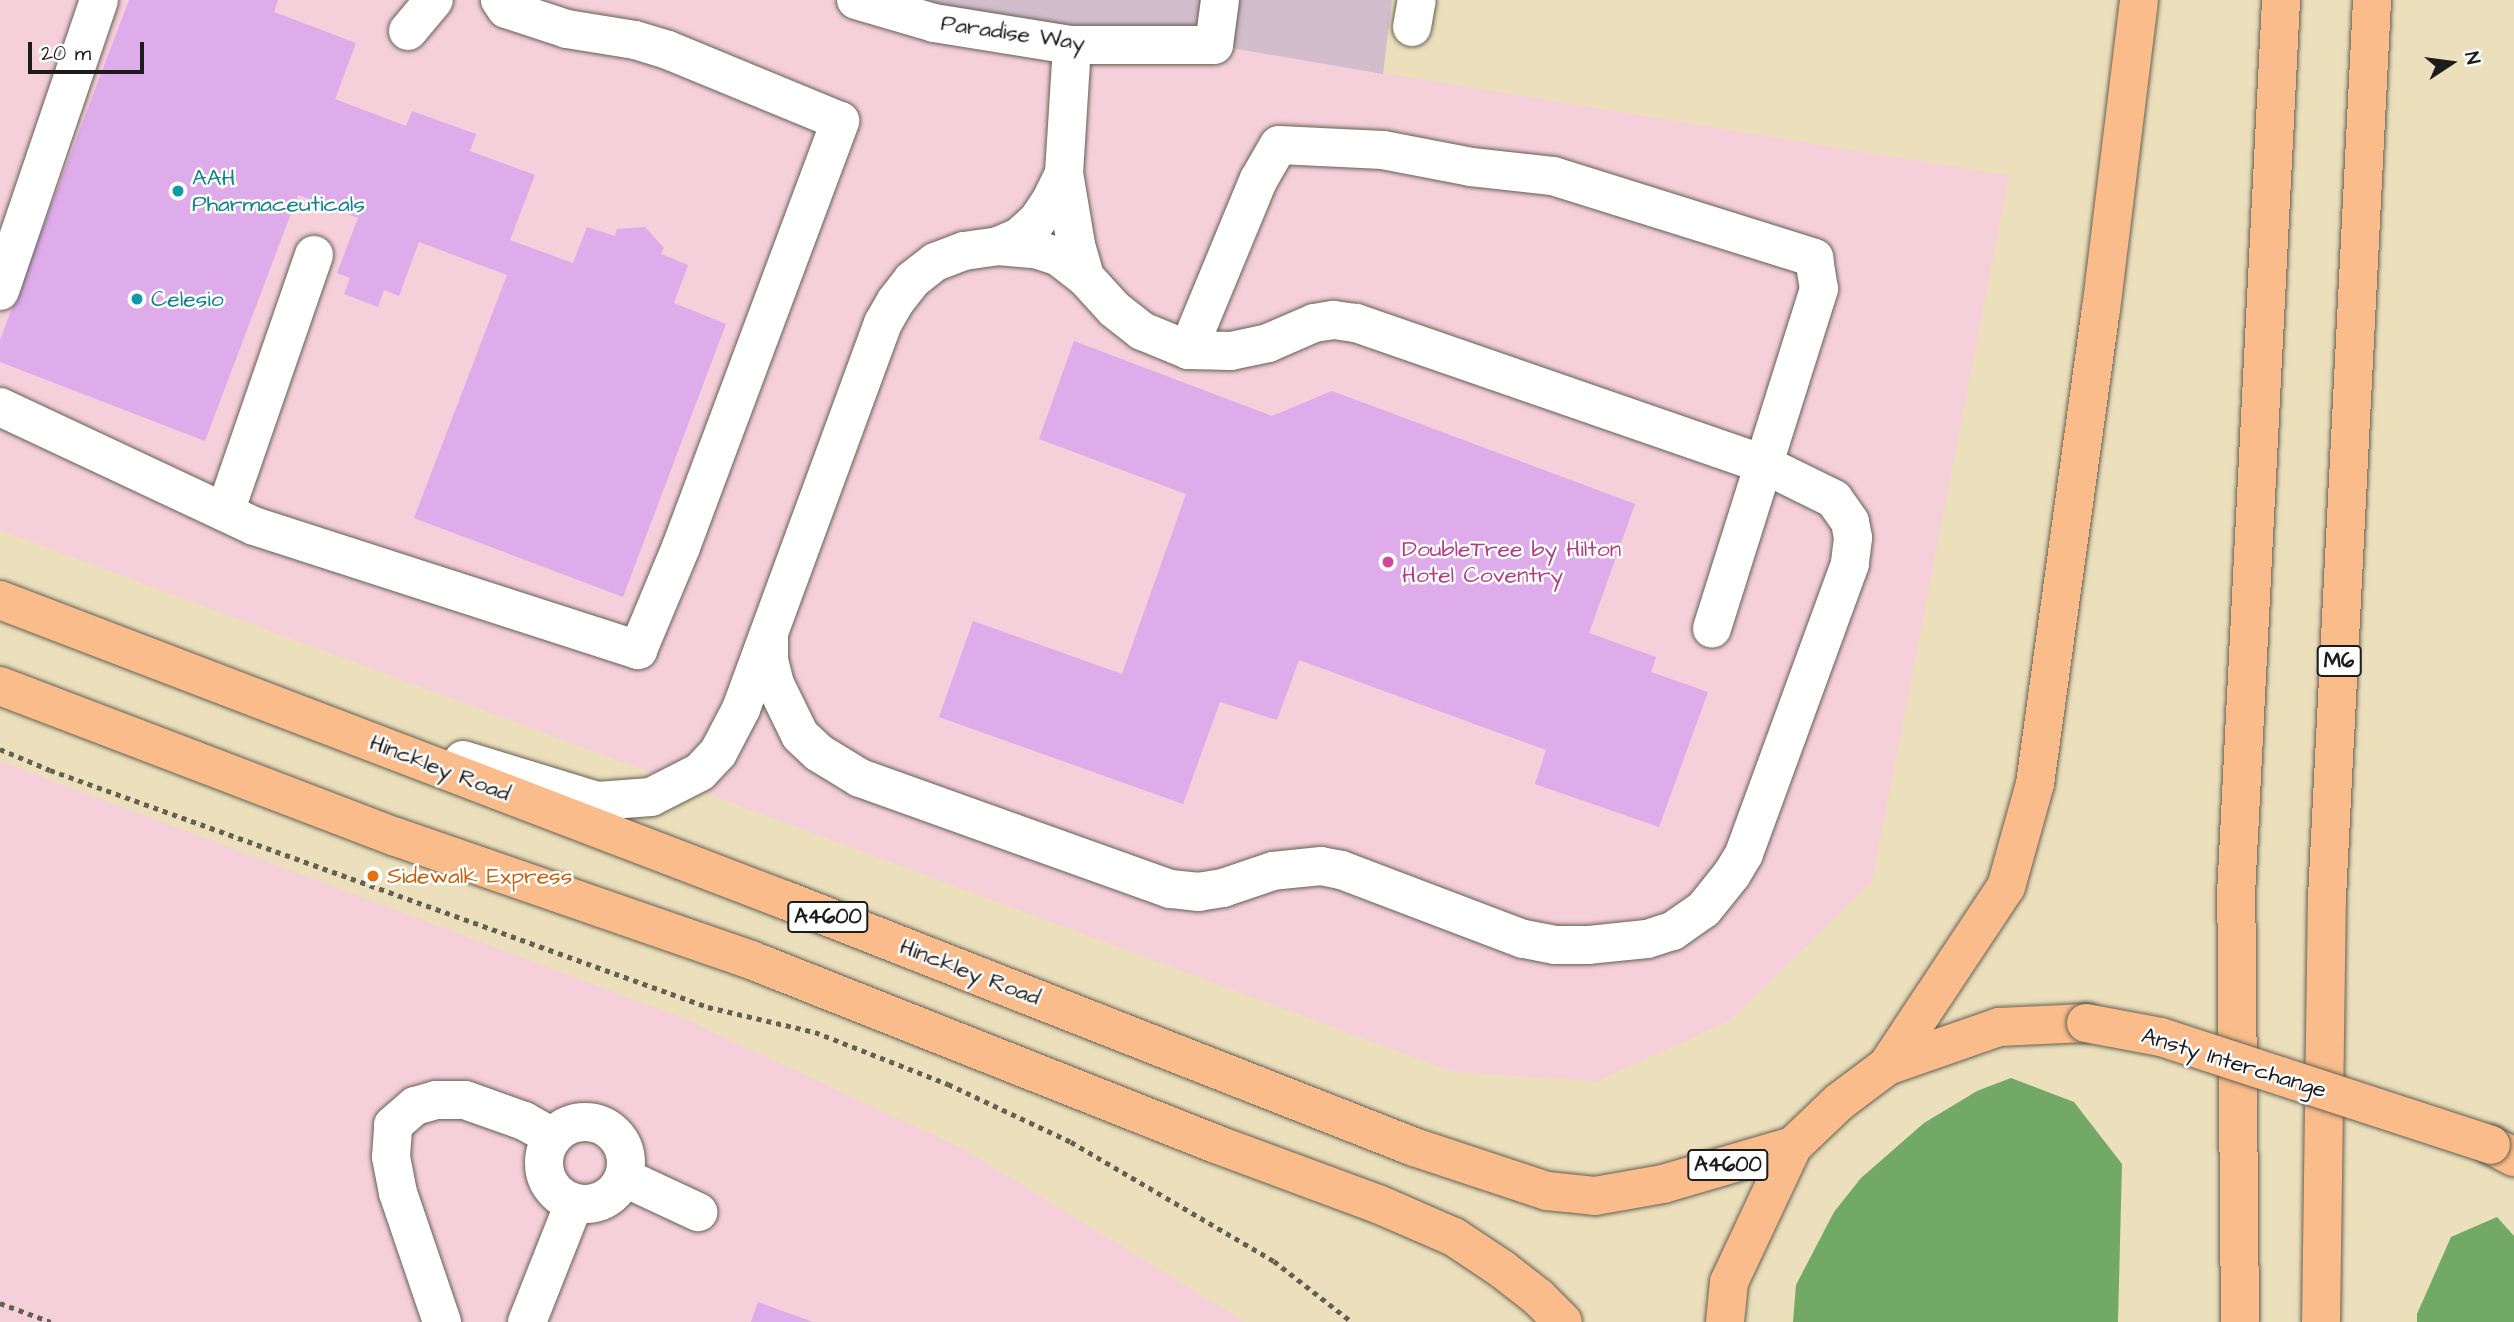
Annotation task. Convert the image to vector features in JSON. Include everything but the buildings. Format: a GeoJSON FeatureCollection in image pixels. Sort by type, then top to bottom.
{"type":"FeatureCollection","features":[{"type":"Feature","properties":{"kind":"highway"},"geometry":{"type":"LineString","coordinates":[[1887,1066],[2006,887],[2035,784],[2101,310],[2139,0]]}},
{"type":"Feature","properties":{"kind":"highway"},"geometry":{"type":"LineString","coordinates":[[2240,1322],[2236,895],[2281,0]]}},
{"type":"Feature","properties":{"kind":"highway","name":"M6"},"geometry":{"type":"LineString","coordinates":[[2321,1322],[2328,884],[2372,0]]}},
{"type":"Feature","properties":{"kind":"highway","name":"Hinckley Road"},"geometry":{"type":"LineString","coordinates":[[0,600],[1030,995],[1414,1147],[1547,1191],[1595,1196],[1663,1184],[1793,1146]]}},
{"type":"Feature","properties":{"kind":"highway"},"geometry":{"type":"LineString","coordinates":[[0,686],[396,837],[751,960],[1213,1143],[1378,1204],[1454,1237],[1538,1297],[1563,1322]]}},
{"type":"Feature","properties":{"kind":"highway","name":"Ansty Interchange"},"geometry":{"type":"LineString","coordinates":[[1725,1322],[1729,1282],[1793,1146],[1839,1101],[1887,1066],[1999,1027],[2086,1023],[2161,1037],[2502,1151]]}},
{"type":"Feature","properties":{"kind":"street"},"geometry":{"type":"LineString","coordinates":[[0,291],[99,0]]}},
{"type":"Feature","properties":{"kind":"street"},"geometry":{"type":"LineString","coordinates":[[408,31],[434,0]]}},
{"type":"Feature","properties":{"kind":"street"},"geometry":{"type":"LineString","coordinates":[[0,407],[254,526],[638,650],[686,534],[840,121],[668,50],[635,40],[567,29],[506,9],[500,0]]}},
{"type":"Feature","properties":{"kind":"street","name":"Paradise Way"},"geometry":{"type":"LineString","coordinates":[[856,0],[934,23],[1072,46],[1214,46],[1220,0]]}},
{"type":"Feature","properties":{"kind":"street"},"geometry":{"type":"LineString","coordinates":[[1072,46],[1064,173],[1076,245],[1086,277]]}},
{"type":"Feature","properties":{"kind":"street"},"geometry":{"type":"LineString","coordinates":[[1188,350],[1259,180],[1279,145],[1383,150],[1471,167],[1553,176],[1814,258],[1819,289],[1712,629]]}},
{"type":"Feature","properties":{"kind":"street"},"geometry":{"type":"LineString","coordinates":[[998,246],[1019,237],[1037,221],[1064,173]]}},
{"type":"Feature","properties":{"kind":"street"},"geometry":{"type":"LineString","coordinates":[[263,700],[597,801],[651,797],[700,772],[718,753],[741,709],[883,323],[912,280],[935,262],[964,251],[998,246],[1035,249],[1059,257],[1086,277],[1114,309],[1142,331],[1188,350],[1231,351],[1268,343],[1314,323],[1334,320],[1356,323],[1763,464],[1834,499],[1850,522],[1853,552],[1744,854],[1719,892],[1704,909],[1672,930],[1647,939],[1589,945],[1523,939],[1341,870],[1321,866],[1273,871],[1223,888],[1199,892],[1170,888],[1141,880],[860,778],[837,766],[800,735],[787,714],[775,684],[769,660],[769,634]]}},
{"type":"Feature","properties":{"kind":"street"},"geometry":{"type":"LineString","coordinates":[[225,512],[314,255]]}},
{"type":"Feature","properties":{"kind":"street"},"geometry":{"type":"LineString","coordinates":[[442,1322],[398,1194],[391,1157],[393,1125],[415,1106],[436,1100],[464,1100],[524,1121],[553,1138]]}},
{"type":"Feature","properties":{"kind":"street"},"geometry":{"type":"LineString","coordinates":[[585,1121],[610,1129],[625,1150],[625,1178],[608,1199],[591,1205],[574,1203],[556,1193],[544,1173],[544,1157],[553,1138],[571,1124],[585,1121]]}},
{"type":"Feature","properties":{"kind":"street"},"geometry":{"type":"LineString","coordinates":[[625,1178],[698,1212]]}},
{"type":"Feature","properties":{"kind":"street"},"geometry":{"type":"LineString","coordinates":[[527,1322],[574,1203]]}},
{"type":"Feature","properties":{"kind":"path"},"geometry":{"type":"LineString","coordinates":[[0,749],[50,770],[708,1007],[815,1032],[948,1084],[1071,1142],[1274,1261],[1352,1322]]}},
{"type":"Feature","properties":{"kind":"path"},"geometry":{"type":"LineString","coordinates":[[0,1303],[51,1322]]}},
{"type":"Feature","properties":{"kind":"shaded area"},"geometry":{"type":"Polygon","coordinates":[[[0,0],[856,0],[1214,45],[2009,176],[1872,882],[1731,1020],[1597,1081],[1454,1072],[0,530],[0,0]]]}},
{"type":"Feature","properties":{"kind":"shaded area"},"geometry":{"type":"Polygon","coordinates":[[[856,0],[1392,0],[1383,74],[1214,45],[856,0]]]}},
{"type":"Feature","properties":{"kind":"shaded area"},"geometry":{"type":"Polygon","coordinates":[[[0,761],[685,1019],[965,1150],[1245,1322],[0,1322],[0,761]]]}},
{"type":"Feature","properties":{"kind":"green space"},"geometry":{"type":"Polygon","coordinates":[[[2011,1078],[2074,1102],[2122,1164],[2118,1322],[1793,1322],[1796,1285],[1834,1212],[1861,1178],[1924,1123],[1977,1091],[2011,1078]]]}},
{"type":"Feature","properties":{"kind":"green space"},"geometry":{"type":"Polygon","coordinates":[[[2497,1217],[2514,1236],[2514,1322],[2417,1322],[2417,1314],[2451,1237],[2497,1217]]]}},
{"type":"Feature","properties":{"kind":"place","name":"AAH Pharmaceuticals"},"geometry":{"type":"Point","coordinates":[178,191]}},
{"type":"Feature","properties":{"kind":"place","name":"Celesio"},"geometry":{"type":"Point","coordinates":[137,299]}},
{"type":"Feature","properties":{"kind":"place","name":"DoubleTree by Hilton Hotel Coventry"},"geometry":{"type":"Point","coordinates":[1388,562]}},
{"type":"Feature","properties":{"kind":"place","name":"Sidewalk Express"},"geometry":{"type":"Point","coordinates":[373,876]}}]}
